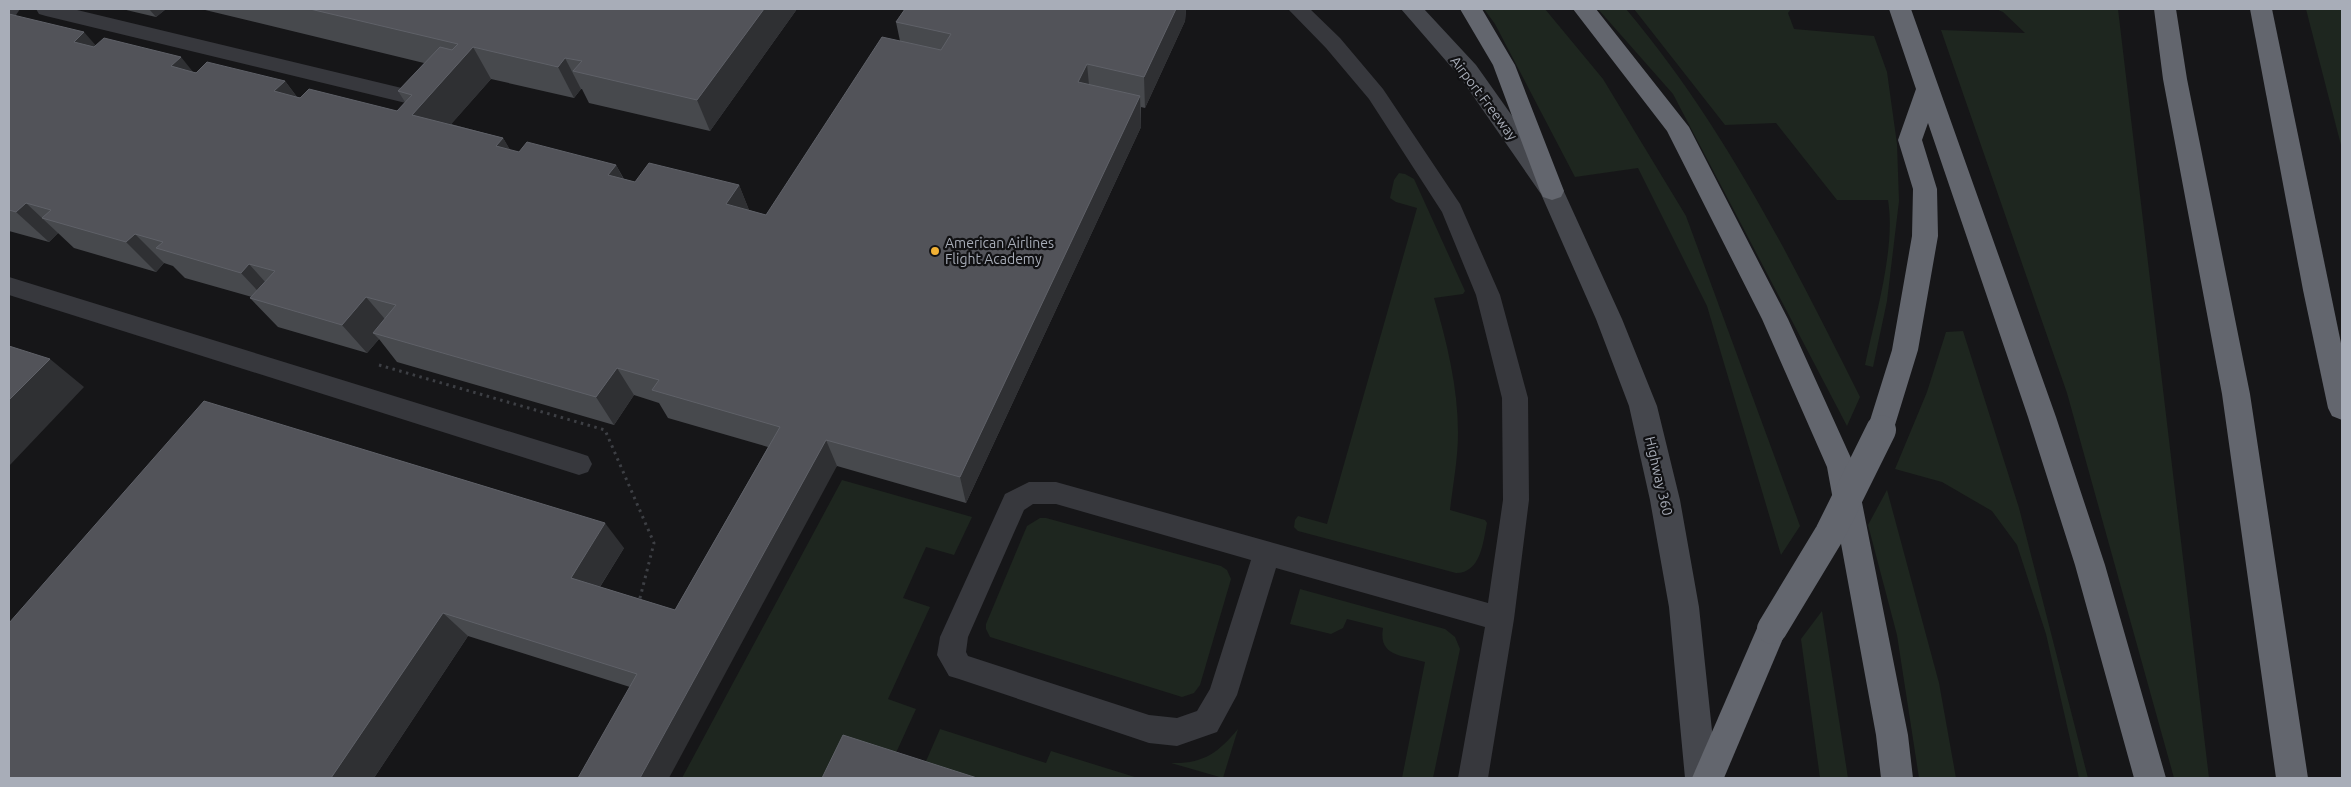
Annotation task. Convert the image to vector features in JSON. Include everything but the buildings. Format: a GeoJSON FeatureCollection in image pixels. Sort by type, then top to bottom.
{"type":"FeatureCollection","features":[{"type":"Feature","properties":{"kind":"highway"},"geometry":{"type":"LineString","coordinates":[[1471,9],[1504,65],[1552,191]]}},
{"type":"Feature","properties":{"kind":"highway"},"geometry":{"type":"LineString","coordinates":[[1584,9],[1676,127],[1775,319],[1841,467],[1892,735],[1897,778]]}},
{"type":"Feature","properties":{"kind":"highway"},"geometry":{"type":"LineString","coordinates":[[2165,9],[2175,79],[2236,394],[2292,778]]}},
{"type":"Feature","properties":{"kind":"highway"},"geometry":{"type":"LineString","coordinates":[[2261,9],[2316,290],[2342,408]]}},
{"type":"Feature","properties":{"kind":"highway"},"geometry":{"type":"LineString","coordinates":[[1903,16],[2042,417],[2090,565],[2150,778]]}},
{"type":"Feature","properties":{"kind":"highway"},"geometry":{"type":"LineString","coordinates":[[1708,778],[1772,629],[1830,533],[1881,430],[1905,350],[1925,236],[1925,188],[1910,140],[1928,89]]}},
{"type":"Feature","properties":{"kind":"main road","name":"Airport Freeway"},"geometry":{"type":"LineString","coordinates":[[1412,9],[1468,71],[1552,191]]}},
{"type":"Feature","properties":{"kind":"main road","name":"Highway 360"},"geometry":{"type":"LineString","coordinates":[[1552,191],[1609,320],[1643,406],[1665,500],[1684,607],[1701,778]]}},
{"type":"Feature","properties":{"kind":"lane"},"geometry":{"type":"LineString","coordinates":[[46,9],[410,97]]}},
{"type":"Feature","properties":{"kind":"lane"},"geometry":{"type":"LineString","coordinates":[[1298,9],[1333,43],[1376,94],[1452,210],[1488,295],[1514,398],[1516,500],[1500,619],[1473,778]]}},
{"type":"Feature","properties":{"kind":"lane"},"geometry":{"type":"LineString","coordinates":[[9,286],[579,464]]}},
{"type":"Feature","properties":{"kind":"lane"},"geometry":{"type":"LineString","coordinates":[[1267,553],[1223,695],[1208,722],[1177,732],[1149,729],[959,666],[952,655],[954,637],[1014,502],[1029,493],[1056,493],[1500,619]]}},
{"type":"Feature","properties":{"kind":"shaded area"},"geometry":{"type":"Polygon","coordinates":[[[1484,9],[1545,9],[1603,79],[1686,216],[1800,526],[1781,555],[1707,306],[1638,168],[1575,177],[1495,24],[1484,9]]]}},
{"type":"Feature","properties":{"kind":"shaded area"},"geometry":{"type":"Polygon","coordinates":[[[1598,9],[1626,9],[1694,99],[1725,147],[1809,295],[1860,397],[1847,426],[1673,94],[1598,9]]]}},
{"type":"Feature","properties":{"kind":"shaded area"},"geometry":{"type":"Polygon","coordinates":[[[1634,9],[1791,9],[1788,13],[1794,29],[1874,36],[1887,72],[1897,144],[1899,201],[1887,301],[1873,367],[1865,365],[1887,261],[1890,219],[1888,200],[1837,200],[1776,123],[1725,125],[1634,9]]]}},
{"type":"Feature","properties":{"kind":"shaded area"},"geometry":{"type":"Polygon","coordinates":[[[1996,9],[2118,9],[2209,778],[2174,778],[2067,393],[1941,30],[2025,33],[2003,12],[1996,9]]]}},
{"type":"Feature","properties":{"kind":"shaded area"},"geometry":{"type":"Polygon","coordinates":[[[2306,9],[2342,9],[2342,149],[2306,9]]]}},
{"type":"Feature","properties":{"kind":"shaded area"},"geometry":{"type":"Polygon","coordinates":[[[1399,173],[1414,179],[1465,291],[1463,294],[1434,298],[1451,365],[1458,416],[1457,452],[1450,510],[1485,520],[1487,523],[1482,547],[1476,562],[1464,572],[1456,573],[1298,531],[1294,527],[1298,516],[1327,524],[1417,208],[1396,202],[1390,198],[1394,180],[1399,173]]]}},
{"type":"Feature","properties":{"kind":"shaded area"},"geometry":{"type":"Polygon","coordinates":[[[1963,331],[2019,508],[2088,778],[2079,778],[2046,634],[2017,545],[1992,511],[1942,482],[1895,469],[1927,392],[1946,332],[1963,331]]]}},
{"type":"Feature","properties":{"kind":"shaded area"},"geometry":{"type":"Polygon","coordinates":[[[842,480],[972,517],[954,555],[926,547],[903,598],[930,607],[888,699],[916,709],[890,766],[844,778],[682,778],[842,480]]]}},
{"type":"Feature","properties":{"kind":"shaded area"},"geometry":{"type":"Polygon","coordinates":[[[1887,490],[1939,683],[1956,778],[1919,778],[1897,635],[1868,525],[1887,490]]]}},
{"type":"Feature","properties":{"kind":"shaded area"},"geometry":{"type":"Polygon","coordinates":[[[1040,518],[1046,518],[1221,566],[1227,570],[1231,579],[1200,685],[1194,693],[1182,697],[990,637],[986,624],[1027,526],[1040,518]]]}},
{"type":"Feature","properties":{"kind":"shaded area"},"geometry":{"type":"Polygon","coordinates":[[[1300,589],[1445,629],[1455,637],[1460,649],[1433,778],[1402,778],[1425,662],[1401,656],[1388,650],[1382,638],[1383,628],[1347,619],[1343,628],[1331,634],[1290,624],[1300,589]]]}},
{"type":"Feature","properties":{"kind":"shaded area"},"geometry":{"type":"Polygon","coordinates":[[[1822,611],[1848,778],[1820,778],[1801,639],[1822,611]]]}},
{"type":"Feature","properties":{"kind":"shaded area"},"geometry":{"type":"Polygon","coordinates":[[[940,729],[1046,763],[1051,751],[1138,778],[929,778],[920,775],[940,729]]]}},
{"type":"Feature","properties":{"kind":"shaded area"},"geometry":{"type":"Polygon","coordinates":[[[1238,729],[1223,778],[1171,763],[1192,761],[1209,755],[1224,745],[1238,729]]]}},
{"type":"Feature","properties":{"kind":"place","name":"American Airlines Flight Academy"},"geometry":{"type":"Point","coordinates":[935,251]}}]}
